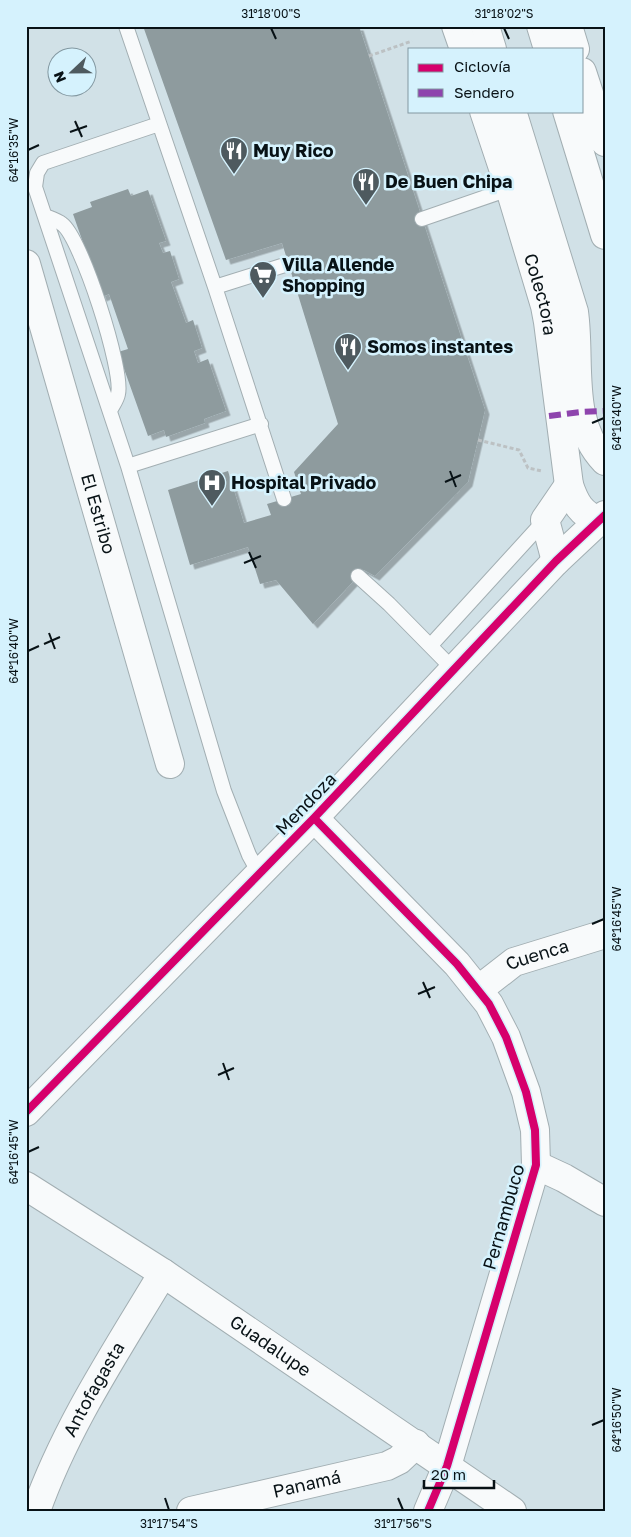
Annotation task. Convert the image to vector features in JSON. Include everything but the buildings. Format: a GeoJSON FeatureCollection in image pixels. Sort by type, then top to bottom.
{"type":"FeatureCollection","features":[{"type":"Feature","properties":{"kind":"street"},"geometry":{"type":"LineString","coordinates":[[456,26],[464,48]]}},
{"type":"Feature","properties":{"kind":"street"},"geometry":{"type":"LineString","coordinates":[[485,26],[492,48]]}},
{"type":"Feature","properties":{"kind":"street"},"geometry":{"type":"LineString","coordinates":[[541,26],[548,48]]}},
{"type":"Feature","properties":{"kind":"street"},"geometry":{"type":"LineString","coordinates":[[568,26],[575,48]]}},
{"type":"Feature","properties":{"kind":"street"},"geometry":{"type":"LineString","coordinates":[[584,78],[605,142]]}},
{"type":"Feature","properties":{"kind":"street","name":"Colectora"},"geometry":{"type":"LineString","coordinates":[[485,112],[522,185],[574,312],[578,392],[581,412],[588,434],[605,461]]}},
{"type":"Feature","properties":{"kind":"street","name":"Colectora"},"geometry":{"type":"LineString","coordinates":[[512,112],[522,185],[548,322],[557,479],[579,509],[588,517],[602,518]]}},
{"type":"Feature","properties":{"kind":"street"},"geometry":{"type":"LineString","coordinates":[[567,112],[605,235]]}},
{"type":"Feature","properties":{"kind":"street","name":"El Estribo"},"geometry":{"type":"LineString","coordinates":[[26,264],[170,764]]}},
{"type":"Feature","properties":{"kind":"street"},"geometry":{"type":"LineString","coordinates":[[556,562],[545,520],[557,479]]}},
{"type":"Feature","properties":{"kind":"street","name":"Mendoza"},"geometry":{"type":"LineString","coordinates":[[26,1112],[314,818],[556,562],[602,518]]}},
{"type":"Feature","properties":{"kind":"street","name":"Pernambuco"},"geometry":{"type":"LineString","coordinates":[[314,818],[457,964],[489,1004],[506,1036],[526,1092],[535,1130],[536,1165],[447,1466],[428,1511]]}},
{"type":"Feature","properties":{"kind":"street","name":"Cuenca"},"geometry":{"type":"LineString","coordinates":[[478,990],[514,962],[605,934]]}},
{"type":"Feature","properties":{"kind":"street"},"geometry":{"type":"LineString","coordinates":[[536,1165],[564,1178],[605,1202]]}},
{"type":"Feature","properties":{"kind":"street","name":"Guadalupe"},"geometry":{"type":"LineString","coordinates":[[26,1186],[163,1273],[512,1511]]}},
{"type":"Feature","properties":{"kind":"street","name":"Antofagasta"},"geometry":{"type":"LineString","coordinates":[[36,1511],[84,1406],[163,1273]]}},
{"type":"Feature","properties":{"kind":"street","name":"Panamá"},"geometry":{"type":"LineString","coordinates":[[192,1511],[387,1466],[398,1460],[416,1444]]}},
{"type":"Feature","properties":{"kind":"lane"},"geometry":{"type":"LineString","coordinates":[[126,26],[215,287],[284,499]]}},
{"type":"Feature","properties":{"kind":"lane"},"geometry":{"type":"LineString","coordinates":[[159,124],[44,163],[37,173],[35,187],[128,466],[224,791],[249,855],[259,873]]}},
{"type":"Feature","properties":{"kind":"lane"},"geometry":{"type":"LineString","coordinates":[[422,219],[522,185]]}},
{"type":"Feature","properties":{"kind":"lane"},"geometry":{"type":"LineString","coordinates":[[44,216],[63,224],[74,239],[102,313],[117,367],[118,394],[110,412]]}},
{"type":"Feature","properties":{"kind":"lane"},"geometry":{"type":"LineString","coordinates":[[215,287],[288,264]]}},
{"type":"Feature","properties":{"kind":"lane"},"geometry":{"type":"LineString","coordinates":[[128,466],[260,424]]}},
{"type":"Feature","properties":{"kind":"lane"},"geometry":{"type":"LineString","coordinates":[[431,645],[545,520]]}},
{"type":"Feature","properties":{"kind":"lane"},"geometry":{"type":"LineString","coordinates":[[358,576],[431,645],[454,670]]}},
{"type":"Feature","properties":{"kind":"path"},"geometry":{"type":"LineString","coordinates":[[369,56],[412,41]]}},
{"type":"Feature","properties":{"kind":"path"},"geometry":{"type":"LineString","coordinates":[[478,440],[520,450],[528,468],[557,479]]}},
{"type":"Feature","properties":{"kind":"marked path"},"geometry":{"type":"LineString","coordinates":[[549,416],[605,411]]}},
{"type":"Feature","properties":{"kind":"cycle path"},"geometry":{"type":"LineString","coordinates":[[26,1112],[314,818],[556,561],[605,515]]}},
{"type":"Feature","properties":{"kind":"cycle path"},"geometry":{"type":"LineString","coordinates":[[314,818],[457,964],[489,1004],[506,1037],[526,1092],[535,1130],[536,1165],[447,1466],[428,1511]]}},
{"type":"Feature","properties":{"kind":"place","name":"Muy Rico"},"geometry":{"type":"Point","coordinates":[234,175]}},
{"type":"Feature","properties":{"kind":"place","name":"De Buen Chipa"},"geometry":{"type":"Point","coordinates":[366,206]}},
{"type":"Feature","properties":{"kind":"place","name":"Villa Allende Shopping"},"geometry":{"type":"Point","coordinates":[263,299]}},
{"type":"Feature","properties":{"kind":"place","name":"Somos instantes"},"geometry":{"type":"Point","coordinates":[348,371]}},
{"type":"Feature","properties":{"kind":"place","name":"Hospital Privado"},"geometry":{"type":"Point","coordinates":[212,507]}}]}
